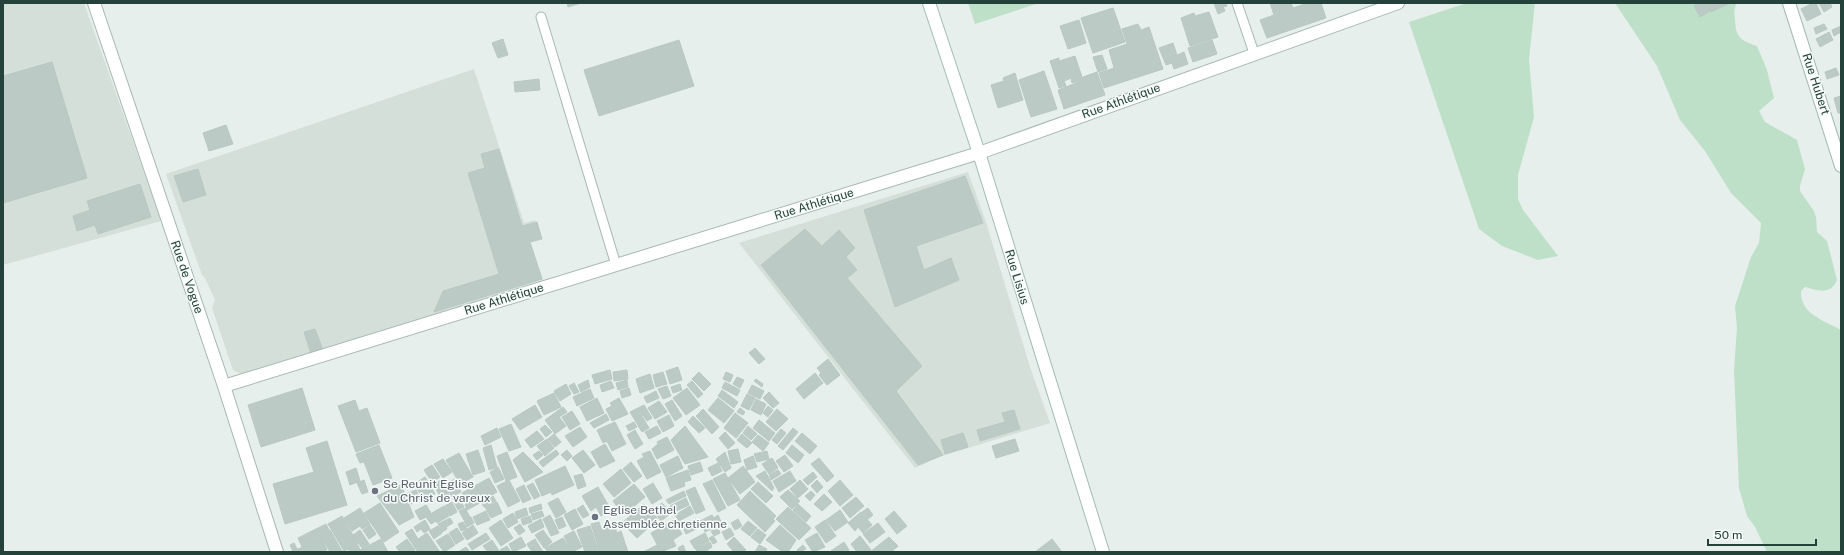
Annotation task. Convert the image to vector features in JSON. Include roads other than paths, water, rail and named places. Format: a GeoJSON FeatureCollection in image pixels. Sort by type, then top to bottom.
{"type":"FeatureCollection","features":[{"type":"Feature","properties":{"kind":"street","name":"Rue de Vogue"},"geometry":{"type":"LineString","coordinates":[[94,3],[224,386],[277,552]]}},
{"type":"Feature","properties":{"kind":"street","name":"Rue Lisius"},"geometry":{"type":"LineString","coordinates":[[929,3],[979,153],[1103,552]]}},
{"type":"Feature","properties":{"kind":"street","name":"Rue Athlétique"},"geometry":{"type":"LineString","coordinates":[[224,386],[979,153],[1254,53],[1398,3]]}},
{"type":"Feature","properties":{"kind":"street","name":"Rue Hubert"},"geometry":{"type":"LineString","coordinates":[[1789,3],[1841,166]]}},
{"type":"Feature","properties":{"kind":"lane"},"geometry":{"type":"LineString","coordinates":[[1237,3],[1254,53]]}},
{"type":"Feature","properties":{"kind":"lane"},"geometry":{"type":"LineString","coordinates":[[541,16],[616,265]]}},
{"type":"Feature","properties":{"kind":"place","name":"Se Reunit Eglise du Christ de vareux"},"geometry":{"type":"Point","coordinates":[375,491]}},
{"type":"Feature","properties":{"kind":"place","name":"Eglise Bethel Assemblée chretienne"},"geometry":{"type":"Point","coordinates":[595,517]}}]}
